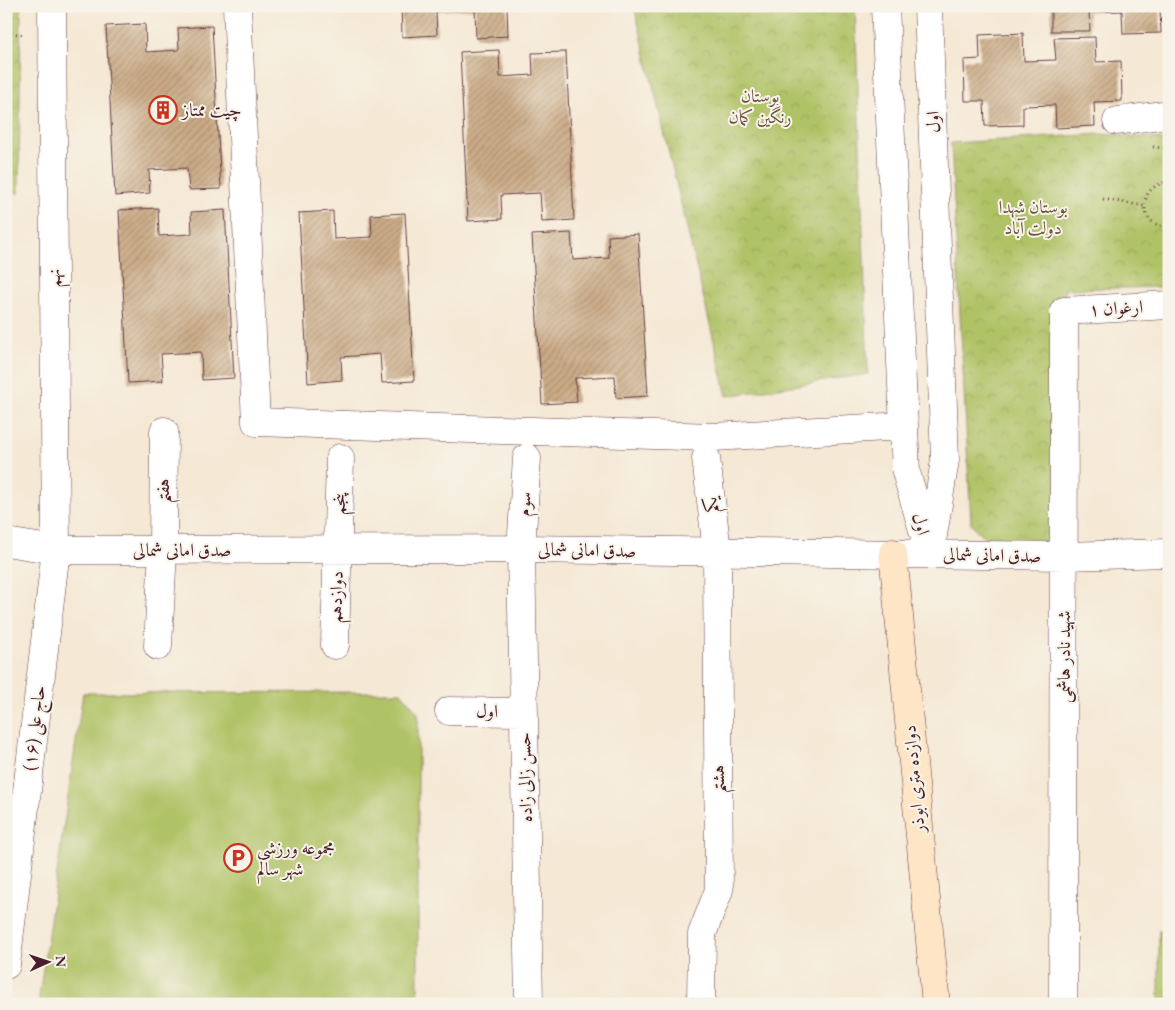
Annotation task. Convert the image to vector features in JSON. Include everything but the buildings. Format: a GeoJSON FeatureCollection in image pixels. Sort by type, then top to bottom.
{"type":"FeatureCollection","features":[{"type":"Feature","properties":{"kind":"street","name":"نهم"},"geometry":{"type":"LineString","coordinates":[[52,6],[56,550]]}},
{"type":"Feature","properties":{"kind":"street"},"geometry":{"type":"LineString","coordinates":[[237,6],[256,422],[714,437],[904,426]]}},
{"type":"Feature","properties":{"kind":"street","name":"اول"},"geometry":{"type":"LineString","coordinates":[[886,6],[906,472],[930,554]]}},
{"type":"Feature","properties":{"kind":"street","name":"اول"},"geometry":{"type":"LineString","coordinates":[[928,6],[945,460],[930,554]]}},
{"type":"Feature","properties":{"kind":"street"},"geometry":{"type":"LineString","coordinates":[[1117,121],[1169,114]]}},
{"type":"Feature","properties":{"kind":"street","name":"ارغوان ۱"},"geometry":{"type":"LineString","coordinates":[[1064,311],[1169,305]]}},
{"type":"Feature","properties":{"kind":"street","name":"شهید نادر هاشمی"},"geometry":{"type":"LineString","coordinates":[[1063,1004],[1064,311]]}},
{"type":"Feature","properties":{"kind":"street","name":"هفتم"},"geometry":{"type":"LineString","coordinates":[[158,646],[163,550],[164,431]]}},
{"type":"Feature","properties":{"kind":"street","name":"پنجم"},"geometry":{"type":"LineString","coordinates":[[337,550],[340,458]]}},
{"type":"Feature","properties":{"kind":"street","name":"سوم"},"geometry":{"type":"LineString","coordinates":[[520,549],[527,458]]}},
{"type":"Feature","properties":{"kind":"street","name":"یکم"},"geometry":{"type":"LineString","coordinates":[[706,458],[716,551]]}},
{"type":"Feature","properties":{"kind":"street","name":"صدق امانی شمالی"},"geometry":{"type":"LineString","coordinates":[[6,542],[56,550],[520,549],[1065,556],[1169,553]]}},
{"type":"Feature","properties":{"kind":"street","name":"حسن زالی زاده"},"geometry":{"type":"LineString","coordinates":[[520,549],[529,1004]]}},
{"type":"Feature","properties":{"kind":"street","name":"حاج علی (۱۶)"},"geometry":{"type":"LineString","coordinates":[[6,966],[56,550]]}},
{"type":"Feature","properties":{"kind":"street","name":"دوازدهم"},"geometry":{"type":"LineString","coordinates":[[335,645],[337,550]]}},
{"type":"Feature","properties":{"kind":"street","name":"هشتم"},"geometry":{"type":"LineString","coordinates":[[701,1004],[702,934],[719,890],[716,551]]}},
{"type":"Feature","properties":{"kind":"street","name":"دوازده متری ابوذر"},"geometry":{"type":"LineString","coordinates":[[893,553],[936,1004]]}},
{"type":"Feature","properties":{"kind":"street","name":"اول"},"geometry":{"type":"LineString","coordinates":[[449,711],[524,712]]}},
{"type":"Feature","properties":{"kind":"path"},"geometry":{"type":"LineString","coordinates":[[1169,182],[1161,182],[1149,191],[1144,206],[1150,220],[1156,224],[1169,227]]}},
{"type":"Feature","properties":{"kind":"path"},"geometry":{"type":"LineString","coordinates":[[1103,199],[1144,206]]}},
{"type":"Feature","properties":{"kind":"green space"},"geometry":{"type":"Polygon","coordinates":[[[6,6],[21,6],[19,193],[6,192],[6,6]]]}},
{"type":"Feature","properties":{"kind":"green space","name":"بوستان رنگین کمان"},"geometry":{"type":"Polygon","coordinates":[[[634,6],[855,6],[868,374],[727,396],[634,6]]]}},
{"type":"Feature","properties":{"kind":"green space","name":"بوستان شهدا دولت آباد"},"geometry":{"type":"Polygon","coordinates":[[[1101,134],[1153,138],[1169,142],[1169,287],[1065,289],[1058,539],[1034,544],[1010,546],[999,544],[989,540],[971,523],[951,143],[1101,134]]]}},
{"type":"Feature","properties":{"kind":"green space","name":"مجموعه ورزشی شهر سالم"},"geometry":{"type":"Polygon","coordinates":[[[401,692],[418,713],[418,1004],[38,1004],[83,693],[401,692]]]}},
{"type":"Feature","properties":{"kind":"green space"},"geometry":{"type":"Polygon","coordinates":[[[1159,931],[1169,931],[1169,1004],[1159,1004],[1159,931]]]}},
{"type":"Feature","properties":{"kind":"place","name":"چیت ممتاز"},"geometry":{"type":"Point","coordinates":[163,110]}},
{"type":"Feature","properties":{"kind":"place","name":"مجموعه ورزشی شهر سالم"},"geometry":{"type":"Point","coordinates":[238,858]}}]}
